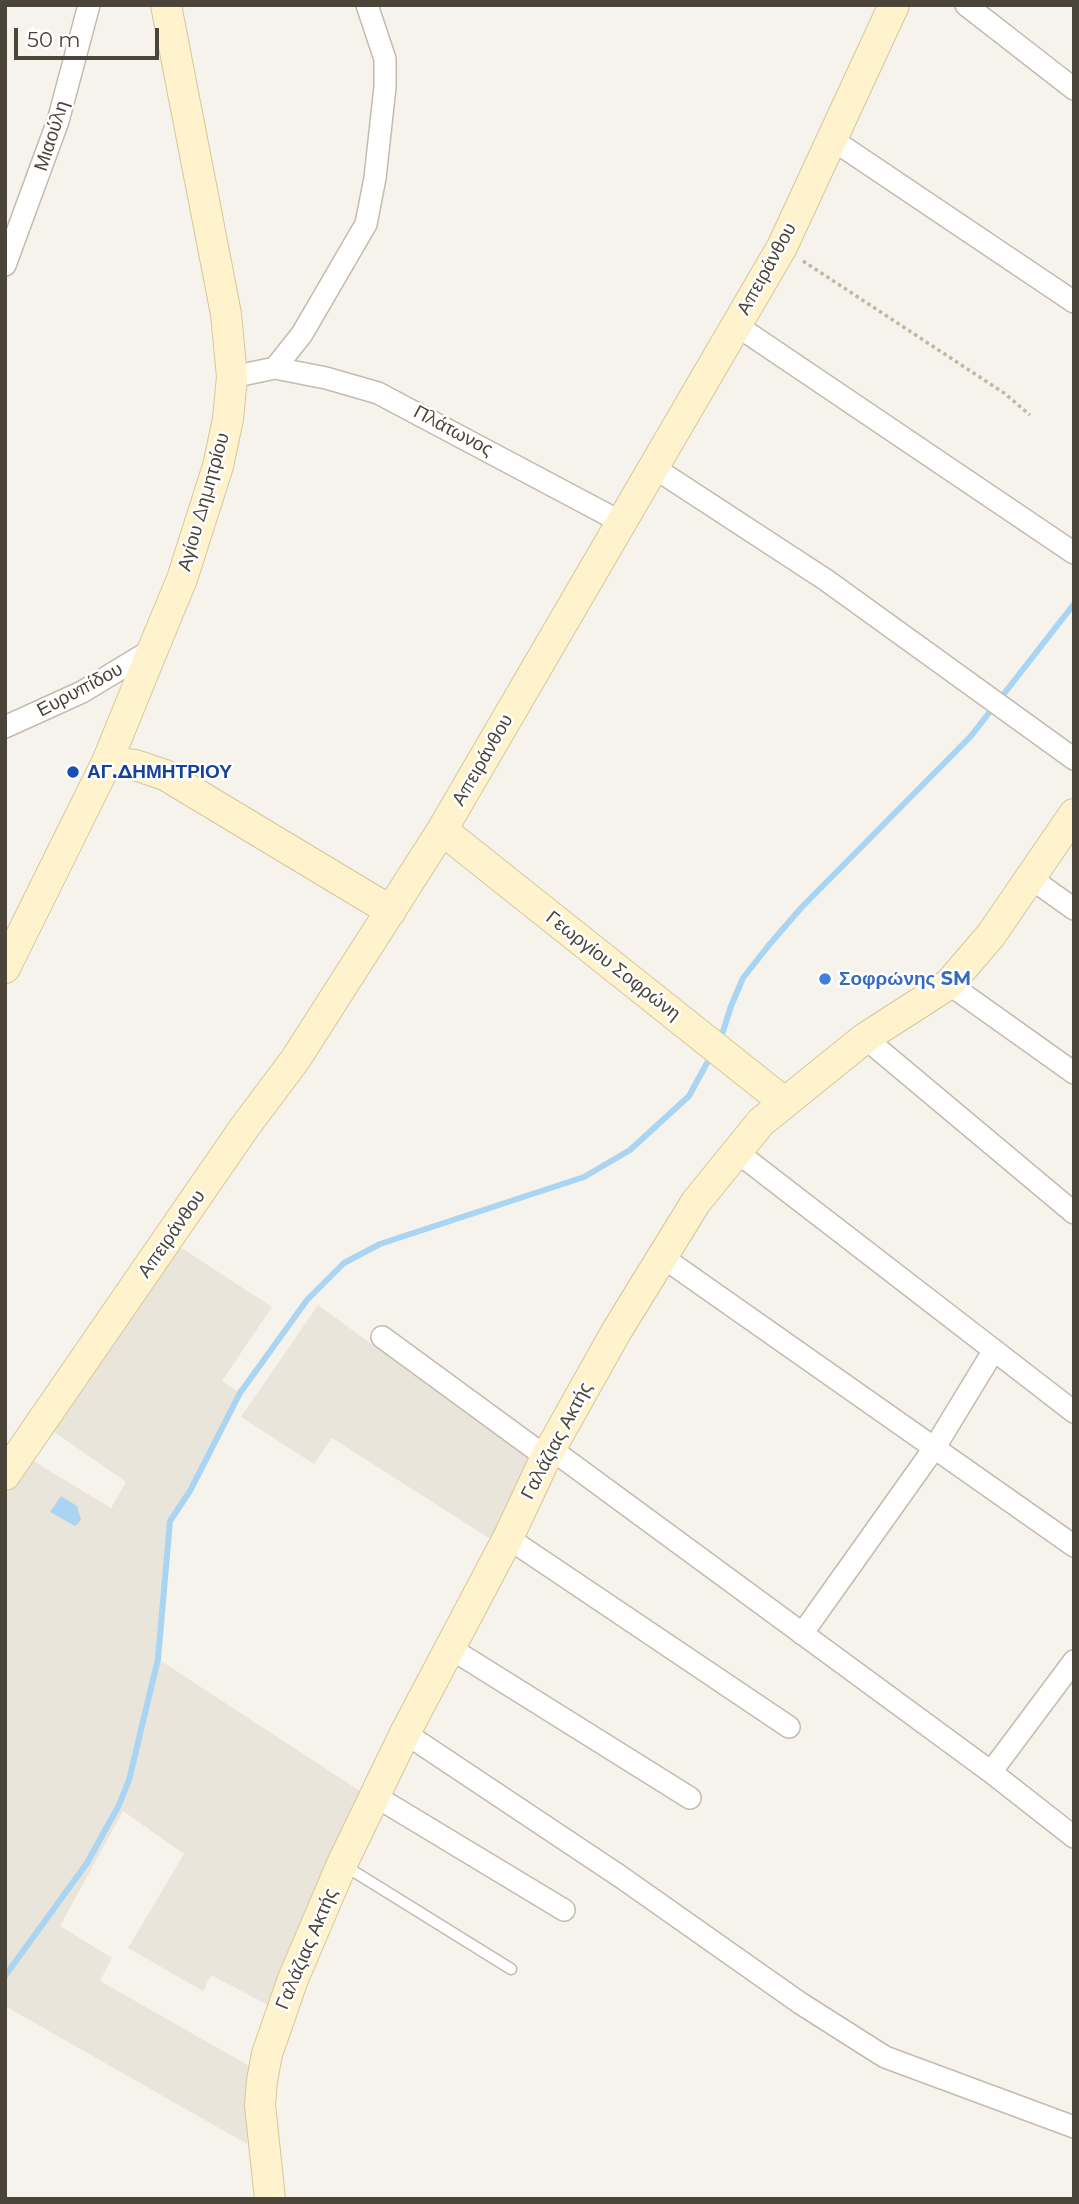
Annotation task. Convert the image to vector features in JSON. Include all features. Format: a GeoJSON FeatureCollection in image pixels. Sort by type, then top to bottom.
{"type":"FeatureCollection","features":[{"type":"Feature","properties":{"kind":"street","name":"Μιαούλη"},"geometry":{"type":"LineString","coordinates":[[5,265],[58,121],[89,5]]}},
{"type":"Feature","properties":{"kind":"street","name":"Αγίου Δημητρίου"},"geometry":{"type":"LineString","coordinates":[[5,968],[107,762],[182,579],[218,466],[228,419],[232,377],[226,314],[166,5]]}},
{"type":"Feature","properties":{"kind":"street"},"geometry":{"type":"LineString","coordinates":[[232,377],[275,368],[302,334],[366,224],[375,178],[385,87],[384,59],[367,5]]}},
{"type":"Feature","properties":{"kind":"street","name":"Απειράνθου"},"geometry":{"type":"LineString","coordinates":[[5,1475],[244,1128],[295,1060],[442,831],[782,247],[894,5]]}},
{"type":"Feature","properties":{"kind":"street"},"geometry":{"type":"LineString","coordinates":[[966,5],[1074,89]]}},
{"type":"Feature","properties":{"kind":"street"},"geometry":{"type":"LineString","coordinates":[[833,140],[1074,302]]}},
{"type":"Feature","properties":{"kind":"street"},"geometry":{"type":"LineString","coordinates":[[736,325],[1074,553]]}},
{"type":"Feature","properties":{"kind":"street","name":"Πλάτωνος"},"geometry":{"type":"LineString","coordinates":[[275,368],[326,378],[378,393],[621,522]]}},
{"type":"Feature","properties":{"kind":"street"},"geometry":{"type":"LineString","coordinates":[[653,467],[826,580],[1074,758]]}},
{"type":"Feature","properties":{"kind":"street","name":"Ευρυπίδου"},"geometry":{"type":"LineString","coordinates":[[5,727],[82,692],[153,649]]}},
{"type":"Feature","properties":{"kind":"street"},"geometry":{"type":"LineString","coordinates":[[107,762],[135,765],[166,775],[391,911]]}},
{"type":"Feature","properties":{"kind":"street","name":"Γαλάζιας Ακτής"},"geometry":{"type":"LineString","coordinates":[[270,2199],[260,2105],[267,2054],[292,1979],[342,1864],[405,1733],[509,1538],[548,1453],[615,1332],[696,1202],[761,1122],[865,1038],[949,984],[992,934],[1028,877],[1074,814]]}},
{"type":"Feature","properties":{"kind":"street","name":"Γεωργίου Σοφρώνη"},"geometry":{"type":"LineString","coordinates":[[442,831],[784,1102]]}},
{"type":"Feature","properties":{"kind":"street"},"geometry":{"type":"LineString","coordinates":[[1028,877],[1074,909]]}},
{"type":"Feature","properties":{"kind":"street"},"geometry":{"type":"LineString","coordinates":[[949,984],[1074,1073]]}},
{"type":"Feature","properties":{"kind":"street"},"geometry":{"type":"LineString","coordinates":[[865,1038],[1074,1213]]}},
{"type":"Feature","properties":{"kind":"street"},"geometry":{"type":"LineString","coordinates":[[737,1152],[1074,1412]]}},
{"type":"Feature","properties":{"kind":"street"},"geometry":{"type":"LineString","coordinates":[[661,1256],[1074,1546]]}},
{"type":"Feature","properties":{"kind":"street"},"geometry":{"type":"LineString","coordinates":[[383,1337],[802,1634],[992,1772],[1074,1837]]}},
{"type":"Feature","properties":{"kind":"street"},"geometry":{"type":"LineString","coordinates":[[802,1634],[935,1447],[994,1350]]}},
{"type":"Feature","properties":{"kind":"street"},"geometry":{"type":"LineString","coordinates":[[509,1538],[789,1727]]}},
{"type":"Feature","properties":{"kind":"street"},"geometry":{"type":"LineString","coordinates":[[450,1648],[690,1798]]}},
{"type":"Feature","properties":{"kind":"street"},"geometry":{"type":"LineString","coordinates":[[992,1772],[1074,1661]]}},
{"type":"Feature","properties":{"kind":"street"},"geometry":{"type":"LineString","coordinates":[[405,1733],[621,1877],[800,2003],[885,2057],[1074,2127]]}},
{"type":"Feature","properties":{"kind":"street"},"geometry":{"type":"LineString","coordinates":[[375,1796],[564,1910]]}},
{"type":"Feature","properties":{"kind":"lane"},"geometry":{"type":"LineString","coordinates":[[342,1864],[511,1969]]}},
{"type":"Feature","properties":{"kind":"path"},"geometry":{"type":"LineString","coordinates":[[782,247],[1004,393],[1030,415]]}},
{"type":"Feature","properties":{"kind":"shaded area"},"geometry":{"type":"Polygon","coordinates":[[[177,1245],[272,1307],[222,1381],[240,1393],[190,1491],[170,1521],[158,1659],[369,1797],[270,2006],[211,1975],[203,1991],[128,1948],[184,1854],[123,1811],[60,1926],[112,1958],[100,1981],[253,2068],[247,2144],[5,2006],[5,1496],[30,1459],[111,1508],[126,1482],[53,1431],[177,1245]]]}},
{"type":"Feature","properties":{"kind":"shaded area"},"geometry":{"type":"Polygon","coordinates":[[[318,1305],[531,1460],[492,1540],[332,1438],[314,1464],[241,1417],[318,1305]]]}},
{"type":"Feature","properties":{"kind":"water"},"geometry":{"type":"Polygon","coordinates":[[[61,1496],[77,1506],[81,1520],[75,1526],[50,1512],[61,1496]]]}},
{"type":"Feature","properties":{"kind":"waterway"},"geometry":{"type":"LineString","coordinates":[[721,1038],[743,978],[769,945],[801,908],[971,736],[1074,604]]}},
{"type":"Feature","properties":{"kind":"waterway"},"geometry":{"type":"LineString","coordinates":[[5,1976],[87,1863],[119,1805],[129,1780],[158,1659],[170,1521],[190,1491],[240,1393],[307,1300],[344,1263],[380,1244],[584,1177],[630,1150],[689,1096],[707,1063]]}},
{"type":"Feature","properties":{"kind":"place","name":"ΑΓ.ΔΗΜΗΤΡΙΟΥ"},"geometry":{"type":"Point","coordinates":[73,772]}},
{"type":"Feature","properties":{"kind":"place","name":"Σοφρώνης SM"},"geometry":{"type":"Point","coordinates":[825,979]}}]}
